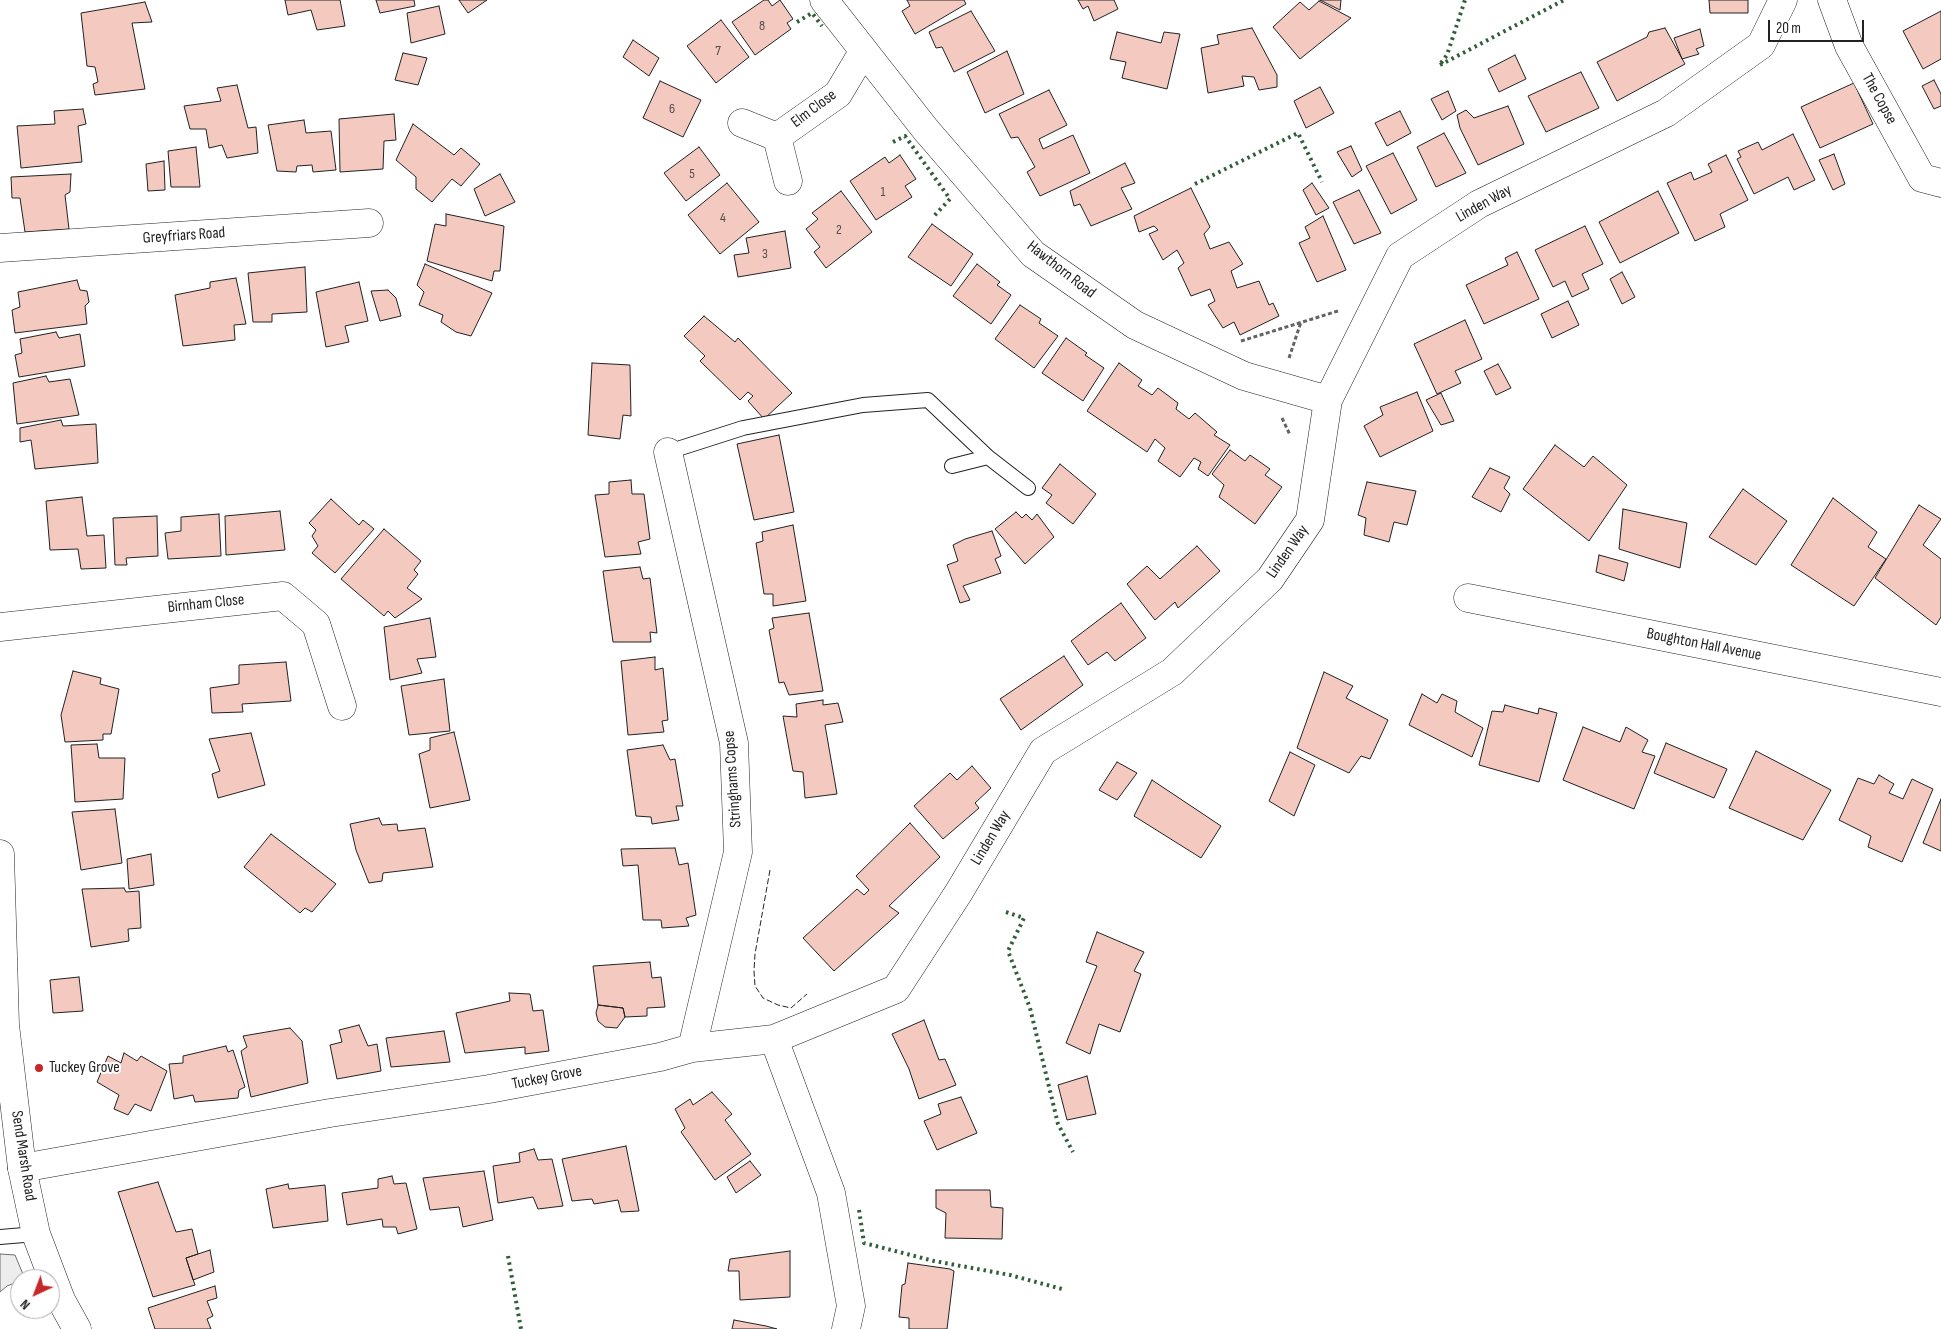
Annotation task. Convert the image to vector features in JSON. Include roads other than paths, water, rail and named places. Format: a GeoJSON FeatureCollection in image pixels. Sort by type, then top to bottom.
{"type":"FeatureCollection","features":[{"type":"Feature","properties":{"kind":"street","name":"Hawthorn Road"},"geometry":{"type":"LineString","coordinates":[[824,0],[926,130],[1034,254],[1135,325],[1244,376],[1328,400]]}},
{"type":"Feature","properties":{"kind":"street","name":"Linden Way"},"geometry":{"type":"LineString","coordinates":[[774,1039],[896,989],[959,892],[1043,751],[1172,672],[1270,580],[1310,520],[1328,400],[1400,256],[1479,204],[1666,113],[1761,45],[1783,0]]}},
{"type":"Feature","properties":{"kind":"street","name":"The Copse"},"geometry":{"type":"LineString","coordinates":[[1832,0],[1849,46],[1922,178],[1941,183]]}},
{"type":"Feature","properties":{"kind":"street","name":"Elm Close"},"geometry":{"type":"LineString","coordinates":[[777,137],[838,94],[863,52]]}},
{"type":"Feature","properties":{"kind":"street","name":"Elm Close"},"geometry":{"type":"LineString","coordinates":[[742,123],[777,137]]}},
{"type":"Feature","properties":{"kind":"street","name":"Elm Close"},"geometry":{"type":"LineString","coordinates":[[777,137],[788,181]]}},
{"type":"Feature","properties":{"kind":"street","name":"Greyfriars Road"},"geometry":{"type":"LineString","coordinates":[[0,248],[369,223]]}},
{"type":"Feature","properties":{"kind":"street","name":"Stringhams Copse"},"geometry":{"type":"LineString","coordinates":[[668,452],[734,743],[738,852],[692,1048]]}},
{"type":"Feature","properties":{"kind":"street","name":"Birnham Close"},"geometry":{"type":"LineString","coordinates":[[0,627],[283,596],[316,624],[342,706]]}},
{"type":"Feature","properties":{"kind":"street","name":"Boughton Hall Avenue"},"geometry":{"type":"LineString","coordinates":[[1468,598],[1941,692]]}},
{"type":"Feature","properties":{"kind":"street","name":"Send Marsh Road"},"geometry":{"type":"LineString","coordinates":[[0,854],[5,1025],[22,1168],[36,1234],[62,1300],[77,1329]]}},
{"type":"Feature","properties":{"kind":"street","name":"Tuckey Grove"},"geometry":{"type":"LineString","coordinates":[[22,1168],[330,1113],[489,1089],[660,1057],[692,1048],[774,1039]]}},
{"type":"Feature","properties":{"kind":"street"},"geometry":{"type":"LineString","coordinates":[[774,1039],[831,1193],[851,1306],[846,1329]]}},
{"type":"Feature","properties":{"kind":"lane"},"geometry":{"type":"LineString","coordinates":[[668,452],[753,426],[863,405],[928,400],[988,458],[1028,488]]}},
{"type":"Feature","properties":{"kind":"lane"},"geometry":{"type":"LineString","coordinates":[[952,466],[988,458]]}},
{"type":"Feature","properties":{"kind":"lane"},"geometry":{"type":"LineString","coordinates":[[0,1237],[36,1234]]}},
{"type":"Feature","properties":{"kind":"place","name":"Tuckey Grove"},"geometry":{"type":"Point","coordinates":[39,1068]}}]}
